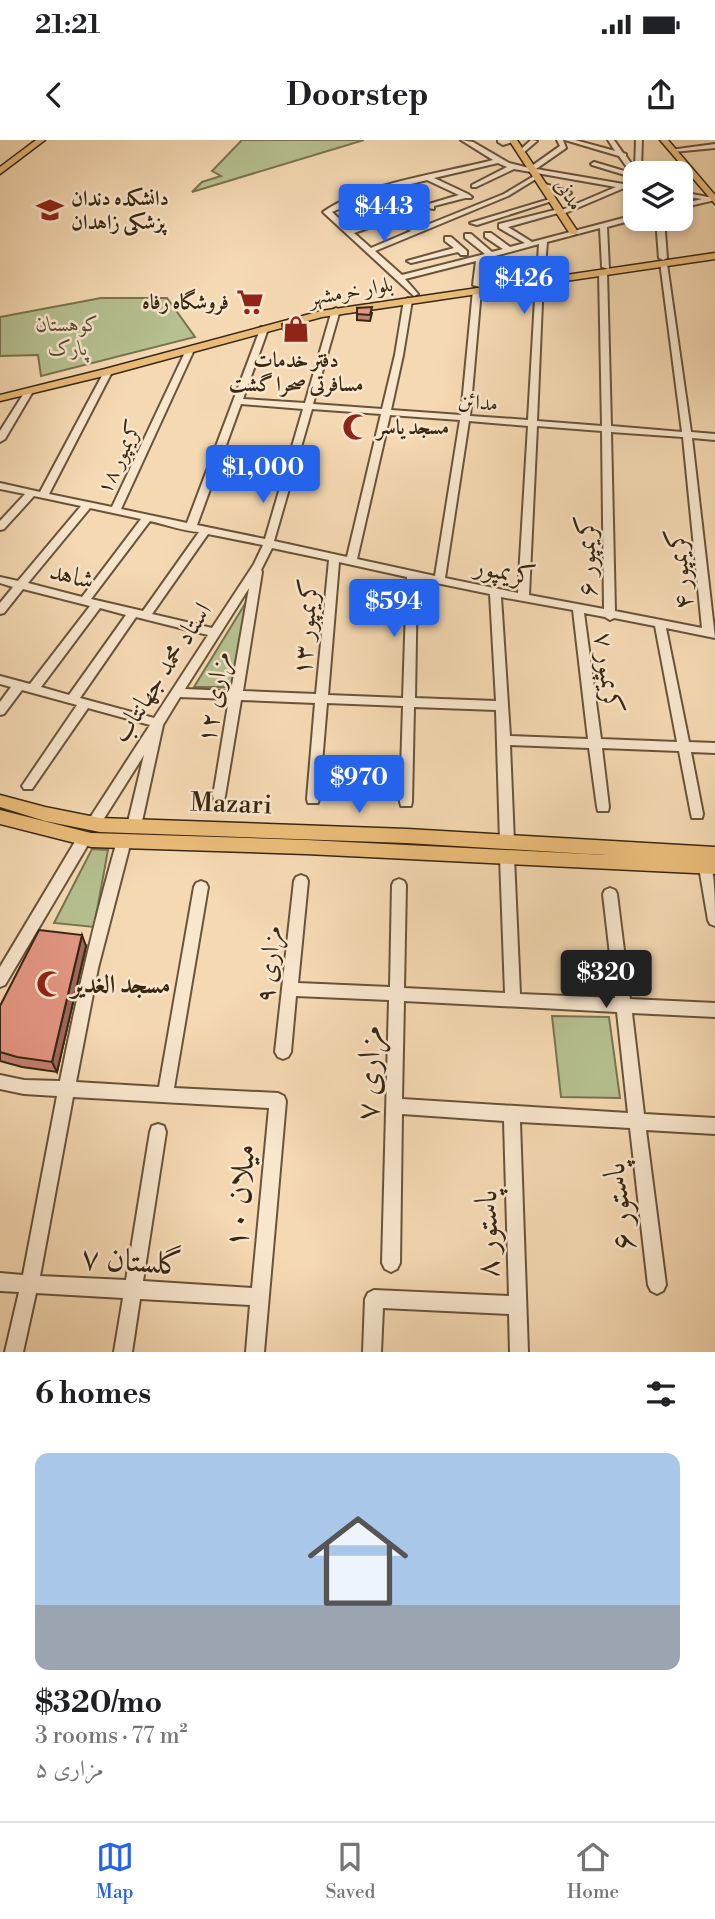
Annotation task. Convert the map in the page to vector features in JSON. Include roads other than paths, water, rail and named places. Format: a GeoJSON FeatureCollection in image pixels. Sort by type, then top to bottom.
{"type":"FeatureCollection","features":[{"type":"Feature","properties":{"kind":"main road"},"geometry":{"type":"LineString","coordinates":[[0,171],[41,140]]}},
{"type":"Feature","properties":{"kind":"main road"},"geometry":{"type":"LineString","coordinates":[[664,140],[714,199]]}},
{"type":"Feature","properties":{"kind":"main road","name":"مدنی"},"geometry":{"type":"LineString","coordinates":[[513,141],[573,232]]}},
{"type":"Feature","properties":{"kind":"main road","name":"بلوار خرمشهر"},"geometry":{"type":"LineString","coordinates":[[0,398],[108,373],[144,359],[316,308],[477,288],[715,253]]}},
{"type":"Feature","properties":{"kind":"main road","name":"بلوار خرمشهر"},"geometry":{"type":"LineString","coordinates":[[0,392],[190,350],[336,310],[411,297]]}},
{"type":"Feature","properties":{"kind":"main road","name":"Mazari"},"geometry":{"type":"LineString","coordinates":[[0,801],[89,832],[124,841],[507,849]]}},
{"type":"Feature","properties":{"kind":"main road","name":"Mazari"},"geometry":{"type":"LineString","coordinates":[[0,817],[89,832],[134,826],[712,863]]}},
{"type":"Feature","properties":{"kind":"street"},"geometry":{"type":"LineString","coordinates":[[464,140],[513,167],[623,186]]}},
{"type":"Feature","properties":{"kind":"street"},"geometry":{"type":"LineString","coordinates":[[371,250],[506,195],[564,148],[560,140]]}},
{"type":"Feature","properties":{"kind":"street"},"geometry":{"type":"LineString","coordinates":[[568,140],[624,155]]}},
{"type":"Feature","properties":{"kind":"street"},"geometry":{"type":"LineString","coordinates":[[611,140],[628,161]]}},
{"type":"Feature","properties":{"kind":"street"},"geometry":{"type":"LineString","coordinates":[[637,161],[639,140]]}},
{"type":"Feature","properties":{"kind":"street"},"geometry":{"type":"LineString","coordinates":[[500,141],[513,141]]}},
{"type":"Feature","properties":{"kind":"street"},"geometry":{"type":"LineString","coordinates":[[520,152],[534,141]]}},
{"type":"Feature","properties":{"kind":"street"},"geometry":{"type":"LineString","coordinates":[[673,150],[715,146]]}},
{"type":"Feature","properties":{"kind":"street"},"geometry":{"type":"LineString","coordinates":[[351,562],[411,297],[400,278],[327,212],[393,186],[496,160]]}},
{"type":"Feature","properties":{"kind":"street"},"geometry":{"type":"LineString","coordinates":[[594,164],[623,170]]}},
{"type":"Feature","properties":{"kind":"street"},"geometry":{"type":"LineString","coordinates":[[452,171],[478,185],[513,167]]}},
{"type":"Feature","properties":{"kind":"street"},"geometry":{"type":"LineString","coordinates":[[426,177],[481,204]]}},
{"type":"Feature","properties":{"kind":"street"},"geometry":{"type":"LineString","coordinates":[[542,185],[568,193]]}},
{"type":"Feature","properties":{"kind":"street"},"geometry":{"type":"LineString","coordinates":[[393,186],[447,217]]}},
{"type":"Feature","properties":{"kind":"street"},"geometry":{"type":"LineString","coordinates":[[532,245],[502,226],[560,212],[623,186]]}},
{"type":"Feature","properties":{"kind":"street"},"geometry":{"type":"LineString","coordinates":[[365,195],[416,231]]}},
{"type":"Feature","properties":{"kind":"street"},"geometry":{"type":"LineString","coordinates":[[394,216],[466,195]]}},
{"type":"Feature","properties":{"kind":"street"},"geometry":{"type":"LineString","coordinates":[[693,196],[714,199]]}},
{"type":"Feature","properties":{"kind":"street"},"geometry":{"type":"LineString","coordinates":[[693,203],[714,199]]}},
{"type":"Feature","properties":{"kind":"street"},"geometry":{"type":"LineString","coordinates":[[474,223],[552,200]]}},
{"type":"Feature","properties":{"kind":"street"},"geometry":{"type":"LineString","coordinates":[[400,278],[623,220]]}},
{"type":"Feature","properties":{"kind":"street"},"geometry":{"type":"LineString","coordinates":[[349,232],[377,222]]}},
{"type":"Feature","properties":{"kind":"street"},"geometry":{"type":"LineString","coordinates":[[603,225],[605,355]]}},
{"type":"Feature","properties":{"kind":"street","name":"کریمپور ۴"},"geometry":{"type":"LineString","coordinates":[[661,231],[712,634]]}},
{"type":"Feature","properties":{"kind":"street"},"geometry":{"type":"LineString","coordinates":[[488,235],[510,251]]}},
{"type":"Feature","properties":{"kind":"street"},"geometry":{"type":"LineString","coordinates":[[468,236],[492,256]]}},
{"type":"Feature","properties":{"kind":"street"},"geometry":{"type":"LineString","coordinates":[[448,239],[476,260]]}},
{"type":"Feature","properties":{"kind":"street"},"geometry":{"type":"LineString","coordinates":[[523,598],[543,241]]}},
{"type":"Feature","properties":{"kind":"street"},"geometry":{"type":"LineString","coordinates":[[411,261],[460,249]]}},
{"type":"Feature","properties":{"kind":"street"},"geometry":{"type":"LineString","coordinates":[[439,581],[465,418],[477,288],[476,260]]}},
{"type":"Feature","properties":{"kind":"street"},"geometry":{"type":"LineString","coordinates":[[268,545],[325,356],[336,310]]}},
{"type":"Feature","properties":{"kind":"street"},"geometry":{"type":"LineString","coordinates":[[190,529],[264,329]]}},
{"type":"Feature","properties":{"kind":"street","name":"کریمپور ۱۸"},"geometry":{"type":"LineString","coordinates":[[115,512],[190,350]]}},
{"type":"Feature","properties":{"kind":"street","name":"کریمپور ۶"},"geometry":{"type":"LineString","coordinates":[[605,355],[610,615]]}},
{"type":"Feature","properties":{"kind":"street"},"geometry":{"type":"LineString","coordinates":[[43,496],[108,373]]}},
{"type":"Feature","properties":{"kind":"street"},"geometry":{"type":"LineString","coordinates":[[2,435],[28,393]]}},
{"type":"Feature","properties":{"kind":"street","name":"مدائن"},"geometry":{"type":"LineString","coordinates":[[238,401],[715,437]]}},
{"type":"Feature","properties":{"kind":"street","name":"کریمپور"},"geometry":{"type":"LineString","coordinates":[[0,486],[439,581],[712,634]]}},
{"type":"Feature","properties":{"kind":"street"},"geometry":{"type":"LineString","coordinates":[[0,527],[31,493]]}},
{"type":"Feature","properties":{"kind":"street"},"geometry":{"type":"LineString","coordinates":[[0,610],[87,505]]}},
{"type":"Feature","properties":{"kind":"street"},"geometry":{"type":"LineString","coordinates":[[84,601],[147,519]]}},
{"type":"Feature","properties":{"kind":"street"},"geometry":{"type":"LineString","coordinates":[[28,786],[79,702],[139,615],[204,532]]}},
{"type":"Feature","properties":{"kind":"street","name":"استاد محمد جهانتاب"},"geometry":{"type":"LineString","coordinates":[[0,981],[37,932],[89,832],[259,564],[268,545]]}},
{"type":"Feature","properties":{"kind":"street","name":"کریمپور ۱۳"},"geometry":{"type":"LineString","coordinates":[[313,799],[334,559]]}},
{"type":"Feature","properties":{"kind":"street","name":"مزاری ۱۲"},"geometry":{"type":"LineString","coordinates":[[219,796],[259,564]]}},
{"type":"Feature","properties":{"kind":"street"},"geometry":{"type":"LineString","coordinates":[[406,802],[412,575]]}},
{"type":"Feature","properties":{"kind":"street","name":"شاهد"},"geometry":{"type":"LineString","coordinates":[[0,580],[215,633]]}},
{"type":"Feature","properties":{"kind":"street"},"geometry":{"type":"LineString","coordinates":[[495,592],[504,740],[513,1001]]}},
{"type":"Feature","properties":{"kind":"street"},"geometry":{"type":"LineString","coordinates":[[33,689],[97,604]]}},
{"type":"Feature","properties":{"kind":"street","name":"کریمپور ۷"},"geometry":{"type":"LineString","coordinates":[[578,609],[603,807]]}},
{"type":"Feature","properties":{"kind":"street"},"geometry":{"type":"LineString","coordinates":[[660,625],[697,814]]}},
{"type":"Feature","properties":{"kind":"street"},"geometry":{"type":"LineString","coordinates":[[0,680],[158,723],[134,826]]}},
{"type":"Feature","properties":{"kind":"street"},"geometry":{"type":"LineString","coordinates":[[0,711],[19,685]]}},
{"type":"Feature","properties":{"kind":"street"},"geometry":{"type":"LineString","coordinates":[[175,693],[502,706]]}},
{"type":"Feature","properties":{"kind":"street"},"geometry":{"type":"LineString","coordinates":[[504,740],[715,748]]}},
{"type":"Feature","properties":{"kind":"street"},"geometry":{"type":"LineString","coordinates":[[14,1352],[31,1283],[65,1090],[97,939],[124,841]]}},
{"type":"Feature","properties":{"kind":"street"},"geometry":{"type":"LineString","coordinates":[[712,863],[715,920]]}},
{"type":"Feature","properties":{"kind":"street","name":"مزاری ۹"},"geometry":{"type":"LineString","coordinates":[[284,1052],[301,881]]}},
{"type":"Feature","properties":{"kind":"street","name":"مزاری ۷"},"geometry":{"type":"LineString","coordinates":[[391,1263],[399,885]]}},
{"type":"Feature","properties":{"kind":"street"},"geometry":{"type":"LineString","coordinates":[[0,1082],[24,1087],[164,1095],[201,887]]}},
{"type":"Feature","properties":{"kind":"street","name":"پاستور ۶"},"geometry":{"type":"LineString","coordinates":[[610,894],[657,1285]]}},
{"type":"Feature","properties":{"kind":"street"},"geometry":{"type":"LineString","coordinates":[[78,936],[97,939]]}},
{"type":"Feature","properties":{"kind":"street"},"geometry":{"type":"LineString","coordinates":[[291,989],[715,1010]]}},
{"type":"Feature","properties":{"kind":"street","name":"میلان ۱۰"},"geometry":{"type":"LineString","coordinates":[[164,1095],[278,1101],[255,1352]]}},
{"type":"Feature","properties":{"kind":"street"},"geometry":{"type":"LineString","coordinates":[[395,1107],[715,1126]]}},
{"type":"Feature","properties":{"kind":"street","name":"پاستور ۸"},"geometry":{"type":"LineString","coordinates":[[512,1114],[519,1352]]}},
{"type":"Feature","properties":{"kind":"street"},"geometry":{"type":"LineString","coordinates":[[123,1352],[158,1132]]}},
{"type":"Feature","properties":{"kind":"street","name":"گلستان ۷"},"geometry":{"type":"LineString","coordinates":[[0,1282],[260,1297]]}},
{"type":"Feature","properties":{"kind":"street"},"geometry":{"type":"LineString","coordinates":[[372,1352],[374,1299],[517,1305]]}},
{"type":"Feature","properties":{"kind":"place","name":"دانشکده دندان پزشکی زاهدان"},"geometry":{"type":"Point","coordinates":[50,210]}},
{"type":"Feature","properties":{"kind":"place","name":"فروشگاه رفاه"},"geometry":{"type":"Point","coordinates":[250,302]}},
{"type":"Feature","properties":{"kind":"place","name":"دفتر خدمات مسافرتی صحرا گشت"},"geometry":{"type":"Point","coordinates":[296,329]}},
{"type":"Feature","properties":{"kind":"place","name":"مسجد یاسر"},"geometry":{"type":"Point","coordinates":[356,427]}},
{"type":"Feature","properties":{"kind":"place","name":"مسجد الغدیر"},"geometry":{"type":"Point","coordinates":[50,984]}},
{"type":"Feature","properties":{"kind":"park label","name":"کوهستان پارک"},"geometry":{"type":"Point","coordinates":[68,336]}}]}
